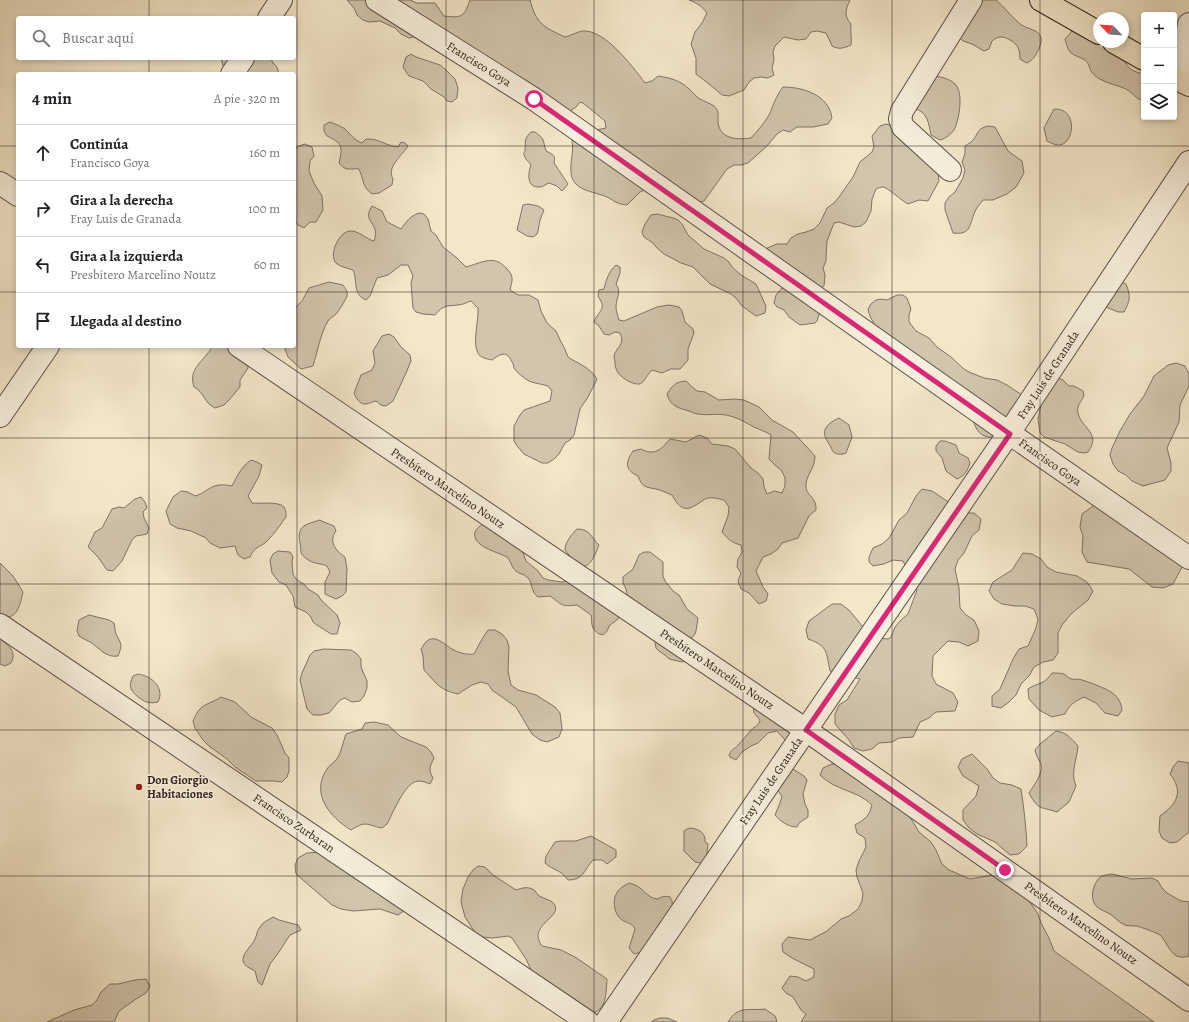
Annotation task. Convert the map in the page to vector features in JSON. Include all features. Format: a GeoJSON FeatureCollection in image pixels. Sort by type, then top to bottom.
{"type":"FeatureCollection","features":[{"type":"Feature","properties":{"kind":"main road"},"geometry":{"type":"LineString","coordinates":[[1041,0],[1093,30]]}},
{"type":"Feature","properties":{"kind":"main road"},"geometry":{"type":"LineString","coordinates":[[1125,48],[1141,57]]}},
{"type":"Feature","properties":{"kind":"street"},"geometry":{"type":"LineString","coordinates":[[270,16],[281,0]]}},
{"type":"Feature","properties":{"kind":"street","name":"Francisco Goya"},"geometry":{"type":"LineString","coordinates":[[377,0],[534,99],[1189,558]]}},
{"type":"Feature","properties":{"kind":"street"},"geometry":{"type":"LineString","coordinates":[[950,170],[903,127],[900,119],[902,111],[971,0]]}},
{"type":"Feature","properties":{"kind":"street"},"geometry":{"type":"LineString","coordinates":[[1181,81],[1189,24]]}},
{"type":"Feature","properties":{"kind":"street"},"geometry":{"type":"LineString","coordinates":[[233,72],[242,60]]}},
{"type":"Feature","properties":{"kind":"street","name":"Fray Luis de Granada"},"geometry":{"type":"LineString","coordinates":[[606,1022],[1010,434],[1189,162]]}},
{"type":"Feature","properties":{"kind":"street"},"geometry":{"type":"LineString","coordinates":[[0,183],[16,194]]}},
{"type":"Feature","properties":{"kind":"street"},"geometry":{"type":"LineString","coordinates":[[0,416],[47,348]]}},
{"type":"Feature","properties":{"kind":"street","name":"Presbítero Marcelino Noutz"},"geometry":{"type":"LineString","coordinates":[[242,348],[806,730],[1189,1000]]}},
{"type":"Feature","properties":{"kind":"street","name":"Francisco Zurbaran"},"geometry":{"type":"LineString","coordinates":[[0,625],[588,1022]]}},
{"type":"Feature","properties":{"kind":"shaded area"},"geometry":{"type":"Polygon","coordinates":[[[347,0],[410,0],[417,3],[435,3],[444,16],[455,17],[464,13],[470,0],[530,0],[535,14],[546,27],[565,37],[582,31],[591,32],[600,36],[617,50],[633,67],[645,83],[652,81],[658,76],[682,83],[699,98],[717,109],[721,132],[729,137],[740,139],[751,138],[769,115],[783,87],[791,87],[814,94],[826,103],[832,118],[828,124],[813,127],[797,127],[790,132],[783,130],[777,134],[767,146],[748,163],[734,165],[727,169],[704,201],[695,203],[645,190],[640,192],[627,205],[620,204],[607,197],[579,187],[572,178],[572,141],[577,133],[606,128],[605,121],[583,103],[580,102],[576,107],[567,113],[417,36],[409,38],[401,34],[395,28],[380,21],[369,22],[363,20],[357,15],[354,8],[347,0]]]}},
{"type":"Feature","properties":{"kind":"shaded area"},"geometry":{"type":"Polygon","coordinates":[[[689,0],[850,0],[847,6],[846,15],[851,24],[851,45],[842,48],[832,46],[826,33],[817,31],[811,32],[806,39],[798,40],[784,37],[775,46],[773,52],[774,59],[772,69],[774,75],[768,78],[754,78],[749,82],[744,90],[729,96],[722,95],[696,74],[696,58],[691,44],[695,32],[707,13],[699,5],[689,0]]]}},
{"type":"Feature","properties":{"kind":"shaded area"},"geometry":{"type":"Polygon","coordinates":[[[958,0],[996,0],[1022,25],[1039,33],[1041,42],[1034,57],[1027,63],[1020,59],[1017,45],[1004,37],[997,38],[992,41],[989,49],[984,51],[963,41],[960,38],[958,0]]]}},
{"type":"Feature","properties":{"kind":"shaded area"},"geometry":{"type":"Polygon","coordinates":[[[1083,26],[1093,31],[1093,48],[1117,48],[1127,66],[1141,73],[1141,100],[1120,86],[1097,78],[1085,60],[1073,55],[1068,49],[1065,39],[1072,31],[1083,26]]]}},
{"type":"Feature","properties":{"kind":"shaded area"},"geometry":{"type":"Polygon","coordinates":[[[411,54],[440,65],[446,70],[455,79],[458,88],[457,98],[452,102],[447,101],[423,81],[409,76],[403,67],[406,57],[411,54]]]}},
{"type":"Feature","properties":{"kind":"shaded area"},"geometry":{"type":"Polygon","coordinates":[[[222,60],[271,60],[277,67],[278,72],[229,72],[223,66],[222,60]]]}},
{"type":"Feature","properties":{"kind":"shaded area"},"geometry":{"type":"Polygon","coordinates":[[[935,76],[946,78],[955,84],[958,88],[960,99],[958,118],[955,128],[949,136],[940,140],[931,135],[925,115],[914,109],[935,76]]]}},
{"type":"Feature","properties":{"kind":"shaded area"},"geometry":{"type":"Polygon","coordinates":[[[1054,109],[1062,110],[1067,114],[1071,120],[1072,127],[1068,139],[1059,145],[1047,141],[1044,128],[1054,109]]]}},
{"type":"Feature","properties":{"kind":"shaded area"},"geometry":{"type":"Polygon","coordinates":[[[330,122],[345,129],[355,139],[362,143],[366,139],[370,139],[398,147],[401,142],[408,146],[393,166],[391,175],[393,179],[392,185],[379,193],[372,194],[366,189],[359,169],[344,168],[339,163],[341,153],[340,146],[336,141],[327,136],[324,131],[324,125],[330,122]]]}},
{"type":"Feature","properties":{"kind":"shaded area"},"geometry":{"type":"Polygon","coordinates":[[[886,124],[892,126],[900,140],[938,172],[939,181],[928,201],[919,200],[908,204],[885,188],[878,188],[876,189],[872,199],[871,211],[866,222],[861,226],[854,227],[839,222],[834,223],[827,241],[826,261],[823,268],[825,275],[824,286],[819,289],[766,252],[767,248],[777,244],[787,244],[791,238],[814,229],[820,223],[827,208],[834,203],[853,177],[860,162],[872,152],[874,147],[872,136],[880,126],[886,124]]]}},
{"type":"Feature","properties":{"kind":"shaded area"},"geometry":{"type":"Polygon","coordinates":[[[988,126],[995,127],[1008,151],[1022,161],[1024,173],[1016,187],[1007,194],[993,200],[983,200],[976,210],[970,226],[966,231],[963,233],[953,233],[945,210],[945,203],[955,192],[963,178],[965,170],[962,162],[965,154],[965,146],[973,140],[980,129],[988,126]]]}},
{"type":"Feature","properties":{"kind":"shaded area"},"geometry":{"type":"Polygon","coordinates":[[[531,132],[535,132],[541,137],[546,151],[554,156],[554,163],[568,184],[562,191],[557,186],[549,183],[542,187],[535,187],[530,183],[529,172],[531,165],[524,154],[526,139],[531,132]]]}},
{"type":"Feature","properties":{"kind":"shaded area"},"geometry":{"type":"Polygon","coordinates":[[[305,144],[312,147],[314,156],[310,161],[309,171],[322,196],[323,210],[316,222],[310,222],[304,228],[296,222],[296,148],[305,144]]]}},
{"type":"Feature","properties":{"kind":"shaded area"},"geometry":{"type":"Polygon","coordinates":[[[528,204],[538,206],[544,210],[537,234],[533,237],[527,236],[517,230],[523,205],[528,204]]]}},
{"type":"Feature","properties":{"kind":"shaded area"},"geometry":{"type":"Polygon","coordinates":[[[372,206],[382,211],[387,222],[401,229],[413,216],[419,213],[424,214],[428,219],[431,231],[436,235],[443,247],[466,267],[492,260],[501,264],[512,276],[510,290],[518,295],[529,295],[538,300],[541,311],[547,323],[556,331],[568,357],[591,371],[597,379],[580,409],[574,435],[565,443],[559,454],[554,459],[548,463],[542,463],[524,454],[514,441],[514,426],[520,415],[524,410],[550,401],[552,391],[548,386],[532,382],[522,376],[514,368],[510,358],[506,355],[503,354],[492,360],[479,355],[476,349],[478,308],[471,301],[462,305],[445,307],[440,309],[435,315],[416,312],[413,308],[411,283],[413,276],[408,265],[401,265],[388,275],[377,278],[370,296],[366,300],[357,291],[353,270],[336,263],[333,254],[334,249],[339,238],[343,234],[351,231],[357,232],[374,241],[375,230],[369,216],[372,206]]]}},
{"type":"Feature","properties":{"kind":"shaded area"},"geometry":{"type":"Polygon","coordinates":[[[657,214],[678,220],[688,235],[704,249],[724,258],[741,275],[756,284],[766,306],[765,313],[756,316],[742,306],[731,294],[710,284],[693,267],[681,263],[664,254],[653,243],[644,237],[642,232],[645,224],[651,215],[657,214]]]}},
{"type":"Feature","properties":{"kind":"shaded area"},"geometry":{"type":"Polygon","coordinates":[[[616,265],[620,267],[620,273],[616,284],[619,290],[616,307],[619,320],[624,321],[657,307],[669,305],[679,307],[682,311],[685,322],[693,329],[694,333],[688,349],[688,360],[680,369],[671,369],[662,373],[652,370],[640,384],[628,381],[617,371],[614,356],[621,343],[622,337],[620,333],[615,332],[609,335],[604,334],[599,326],[594,322],[602,306],[602,302],[598,296],[599,290],[604,289],[611,270],[616,265]]]}},
{"type":"Feature","properties":{"kind":"shaded area"},"geometry":{"type":"Polygon","coordinates":[[[329,282],[343,285],[347,291],[347,296],[338,311],[329,320],[326,326],[321,337],[313,366],[301,369],[288,357],[285,348],[296,348],[296,307],[302,301],[309,288],[329,282]]]}},
{"type":"Feature","properties":{"kind":"shaded area"},"geometry":{"type":"Polygon","coordinates":[[[1122,282],[1126,284],[1129,292],[1129,298],[1128,305],[1124,312],[1118,312],[1106,307],[1122,282]]]}},
{"type":"Feature","properties":{"kind":"shaded area"},"geometry":{"type":"Polygon","coordinates":[[[786,287],[820,312],[815,323],[800,325],[789,317],[784,310],[777,307],[774,303],[776,295],[782,288],[786,287]]]}},
{"type":"Feature","properties":{"kind":"shaded area"},"geometry":{"type":"Polygon","coordinates":[[[897,295],[903,295],[907,298],[911,309],[909,322],[916,331],[929,338],[937,347],[964,369],[984,378],[997,380],[1025,397],[997,434],[993,437],[987,437],[980,433],[970,412],[877,330],[869,315],[868,309],[876,300],[887,300],[897,295]]]}},
{"type":"Feature","properties":{"kind":"shaded area"},"geometry":{"type":"Polygon","coordinates":[[[389,334],[394,337],[401,347],[410,355],[411,361],[393,401],[386,406],[381,405],[376,401],[364,404],[357,399],[354,393],[361,375],[372,370],[375,363],[373,351],[382,336],[389,334]]]}},
{"type":"Feature","properties":{"kind":"shaded area"},"geometry":{"type":"Polygon","coordinates":[[[211,348],[238,348],[247,361],[248,368],[240,380],[240,387],[224,405],[215,408],[208,403],[201,392],[194,387],[193,381],[195,369],[211,348]]]}},
{"type":"Feature","properties":{"kind":"shaded area"},"geometry":{"type":"Polygon","coordinates":[[[1176,363],[1185,366],[1189,374],[1189,386],[1180,405],[1179,422],[1167,448],[1171,463],[1171,471],[1165,480],[1143,486],[1132,481],[1126,475],[1118,471],[1113,464],[1110,455],[1120,431],[1130,414],[1144,396],[1154,376],[1168,365],[1176,363]]]}},
{"type":"Feature","properties":{"kind":"shaded area"},"geometry":{"type":"Polygon","coordinates":[[[1055,377],[1063,380],[1069,386],[1074,386],[1083,391],[1084,395],[1078,406],[1078,413],[1092,435],[1092,445],[1088,452],[1078,452],[1065,444],[1044,437],[1040,433],[1038,419],[1041,405],[1055,377]]]}},
{"type":"Feature","properties":{"kind":"shaded area"},"geometry":{"type":"Polygon","coordinates":[[[686,381],[697,391],[705,392],[719,400],[744,400],[759,407],[772,420],[793,432],[815,456],[815,461],[807,479],[806,487],[816,505],[816,510],[809,516],[798,538],[782,543],[778,549],[763,557],[756,571],[768,594],[766,601],[759,604],[749,593],[741,589],[738,581],[741,573],[737,567],[738,559],[742,552],[741,545],[730,540],[722,532],[728,516],[729,507],[724,500],[708,498],[690,508],[684,508],[676,502],[672,495],[644,486],[638,476],[629,469],[628,466],[629,459],[633,451],[641,449],[654,452],[664,446],[670,439],[686,442],[699,435],[707,438],[712,444],[728,446],[735,449],[751,468],[763,479],[767,494],[774,491],[782,493],[785,486],[785,478],[782,471],[769,459],[771,435],[730,416],[723,414],[697,414],[675,406],[668,398],[667,394],[675,384],[686,381]]]}},
{"type":"Feature","properties":{"kind":"shaded area"},"geometry":{"type":"Polygon","coordinates":[[[839,418],[849,425],[852,437],[846,453],[836,454],[825,438],[824,433],[828,425],[839,418]]]}},
{"type":"Feature","properties":{"kind":"shaded area"},"geometry":{"type":"Polygon","coordinates":[[[940,441],[945,441],[956,445],[959,453],[968,458],[970,463],[967,471],[964,475],[957,479],[946,471],[942,458],[936,451],[936,446],[940,441]]]}},
{"type":"Feature","properties":{"kind":"shaded area"},"geometry":{"type":"Polygon","coordinates":[[[251,460],[262,465],[259,476],[248,496],[252,503],[274,503],[282,505],[286,512],[286,517],[271,537],[265,543],[256,548],[250,557],[244,559],[238,555],[235,546],[220,548],[210,543],[206,538],[170,524],[166,511],[173,497],[181,491],[188,492],[195,496],[217,485],[232,486],[242,468],[251,460]]]}},
{"type":"Feature","properties":{"kind":"shaded area"},"geometry":{"type":"Polygon","coordinates":[[[922,489],[932,491],[965,513],[974,513],[981,519],[979,530],[972,536],[964,553],[958,560],[955,569],[959,588],[960,608],[966,615],[974,620],[979,631],[978,641],[968,646],[959,642],[948,641],[933,656],[932,676],[936,684],[953,693],[958,702],[955,711],[936,712],[929,718],[920,722],[913,737],[899,738],[892,742],[879,743],[872,749],[863,751],[854,748],[835,724],[835,714],[839,705],[847,700],[860,679],[830,671],[825,650],[819,644],[808,639],[806,630],[809,621],[832,604],[841,604],[849,610],[863,627],[880,638],[888,639],[891,637],[895,627],[908,614],[917,590],[903,561],[893,560],[884,564],[873,566],[869,562],[869,557],[873,548],[882,544],[889,538],[899,520],[907,513],[916,496],[922,489]]]}},
{"type":"Feature","properties":{"kind":"shaded area"},"geometry":{"type":"Polygon","coordinates":[[[141,497],[147,508],[143,512],[149,528],[147,534],[136,536],[132,540],[122,561],[113,571],[107,570],[98,557],[88,547],[95,532],[102,528],[112,509],[119,507],[124,508],[135,499],[141,497]]]}},
{"type":"Feature","properties":{"kind":"shaded area"},"geometry":{"type":"Polygon","coordinates":[[[1096,504],[1137,536],[1179,559],[1182,567],[1173,584],[1163,588],[1152,587],[1129,569],[1087,562],[1082,552],[1083,536],[1080,527],[1082,514],[1096,504]]]}},
{"type":"Feature","properties":{"kind":"shaded area"},"geometry":{"type":"Polygon","coordinates":[[[319,520],[334,526],[336,531],[333,536],[334,546],[345,557],[347,569],[346,592],[336,599],[325,594],[325,582],[330,572],[327,566],[309,561],[302,555],[301,551],[299,536],[302,528],[319,520]]]}},
{"type":"Feature","properties":{"kind":"shaded area"},"geometry":{"type":"Polygon","coordinates":[[[486,523],[521,547],[526,561],[538,571],[543,578],[562,582],[572,579],[623,610],[618,619],[609,626],[608,630],[604,634],[600,634],[593,628],[591,615],[577,605],[562,605],[550,596],[538,597],[535,595],[529,579],[514,569],[507,557],[486,548],[477,541],[475,538],[475,532],[479,527],[486,523]]]}},
{"type":"Feature","properties":{"kind":"shaded area"},"geometry":{"type":"Polygon","coordinates":[[[577,529],[582,529],[588,532],[599,545],[590,563],[583,566],[572,559],[565,550],[567,541],[577,529]]]}},
{"type":"Feature","properties":{"kind":"shaded area"},"geometry":{"type":"Polygon","coordinates":[[[278,551],[290,552],[293,557],[293,574],[296,579],[318,595],[321,600],[337,615],[340,623],[337,634],[331,634],[317,625],[306,612],[295,607],[293,596],[286,585],[279,582],[272,573],[270,560],[273,554],[278,551]]]}},
{"type":"Feature","properties":{"kind":"shaded area"},"geometry":{"type":"Polygon","coordinates":[[[644,552],[650,552],[663,562],[663,576],[665,581],[673,591],[679,595],[687,609],[698,618],[696,631],[690,640],[685,661],[682,662],[669,659],[656,648],[655,638],[628,598],[623,583],[623,577],[633,569],[639,555],[644,552]]]}},
{"type":"Feature","properties":{"kind":"shaded area"},"geometry":{"type":"Polygon","coordinates":[[[1023,553],[1032,554],[1041,559],[1047,567],[1056,572],[1077,576],[1087,582],[1093,591],[1088,600],[1071,614],[1062,625],[1058,633],[1058,653],[1053,660],[1043,662],[1034,667],[1029,676],[1021,684],[1016,695],[1001,708],[992,706],[992,696],[1000,689],[1019,649],[1028,646],[1036,628],[1038,619],[1034,609],[1025,606],[1002,604],[994,599],[989,591],[993,582],[1012,570],[1023,553]]]}},
{"type":"Feature","properties":{"kind":"shaded area"},"geometry":{"type":"Polygon","coordinates":[[[0,563],[13,576],[23,592],[17,611],[10,617],[0,616],[0,563]]]}},
{"type":"Feature","properties":{"kind":"shaded area"},"geometry":{"type":"Polygon","coordinates":[[[89,615],[109,620],[114,623],[116,634],[121,644],[118,656],[110,656],[106,654],[79,636],[77,631],[79,620],[89,615]]]}},
{"type":"Feature","properties":{"kind":"shaded area"},"geometry":{"type":"Polygon","coordinates":[[[488,630],[495,630],[502,634],[507,640],[509,647],[508,671],[511,685],[518,690],[536,695],[555,707],[560,713],[562,729],[559,737],[547,742],[540,740],[532,734],[516,707],[492,690],[488,684],[481,682],[472,685],[458,694],[440,687],[424,670],[421,649],[430,639],[437,639],[457,652],[474,654],[488,630]]]}},
{"type":"Feature","properties":{"kind":"shaded area"},"geometry":{"type":"Polygon","coordinates":[[[0,639],[13,652],[13,659],[11,663],[5,666],[0,664],[0,639]]]}},
{"type":"Feature","properties":{"kind":"shaded area"},"geometry":{"type":"Polygon","coordinates":[[[324,649],[351,650],[357,654],[361,659],[361,667],[367,681],[367,688],[360,701],[352,702],[345,698],[340,700],[329,713],[313,715],[307,709],[300,680],[310,655],[314,651],[324,649]]]}},
{"type":"Feature","properties":{"kind":"shaded area"},"geometry":{"type":"Polygon","coordinates":[[[1052,673],[1064,674],[1071,679],[1080,679],[1106,689],[1115,695],[1121,704],[1122,710],[1118,716],[1105,713],[1096,703],[1084,697],[1068,708],[1065,714],[1052,717],[1039,710],[1029,699],[1028,689],[1044,681],[1052,673]]]}},
{"type":"Feature","properties":{"kind":"shaded area"},"geometry":{"type":"Polygon","coordinates":[[[138,674],[148,677],[156,684],[160,692],[158,702],[149,703],[144,701],[132,691],[130,684],[133,676],[138,674]]]}},
{"type":"Feature","properties":{"kind":"shaded area"},"geometry":{"type":"Polygon","coordinates":[[[221,697],[235,702],[251,717],[272,728],[289,758],[289,771],[287,777],[282,782],[256,781],[235,767],[203,740],[195,728],[193,721],[202,707],[221,697]]]}},
{"type":"Feature","properties":{"kind":"shaded area"},"geometry":{"type":"Polygon","coordinates":[[[753,705],[797,728],[788,740],[785,740],[777,731],[768,733],[758,743],[742,752],[736,760],[730,757],[730,752],[737,747],[751,730],[758,725],[760,720],[754,713],[753,705]]]}},
{"type":"Feature","properties":{"kind":"shaded area"},"geometry":{"type":"Polygon","coordinates":[[[374,722],[388,725],[401,737],[426,747],[434,758],[430,768],[430,773],[433,778],[430,784],[418,781],[413,783],[404,792],[387,824],[382,828],[364,824],[351,830],[343,825],[330,812],[325,804],[322,796],[322,778],[328,768],[338,757],[346,734],[362,729],[365,723],[374,722]]]}},
{"type":"Feature","properties":{"kind":"shaded area"},"geometry":{"type":"Polygon","coordinates":[[[1056,731],[1066,734],[1078,746],[1074,771],[1074,781],[1076,786],[1069,802],[1057,812],[1040,807],[1035,803],[1029,793],[1041,770],[1040,762],[1035,750],[1056,731]]]}},
{"type":"Feature","properties":{"kind":"shaded area"},"geometry":{"type":"Polygon","coordinates":[[[972,754],[987,769],[993,778],[1000,783],[1012,785],[1021,789],[1027,846],[1019,854],[1010,855],[995,842],[977,834],[969,828],[963,820],[963,810],[976,796],[979,786],[963,776],[958,767],[962,759],[972,754]]]}},
{"type":"Feature","properties":{"kind":"shaded area"},"geometry":{"type":"Polygon","coordinates":[[[1178,761],[1189,763],[1189,832],[1177,842],[1170,843],[1162,838],[1159,831],[1160,816],[1171,807],[1177,797],[1177,786],[1170,774],[1178,761]]]}},
{"type":"Feature","properties":{"kind":"shaded area"},"geometry":{"type":"Polygon","coordinates":[[[832,764],[841,765],[907,812],[919,832],[931,842],[942,864],[949,870],[970,879],[998,874],[1021,889],[1038,914],[1054,951],[1154,1022],[801,1022],[806,1014],[801,1010],[793,997],[786,993],[782,988],[790,976],[798,977],[806,981],[814,977],[814,969],[783,952],[782,944],[788,937],[810,940],[827,931],[841,919],[849,916],[858,909],[862,901],[863,893],[856,870],[866,847],[865,838],[857,833],[855,825],[866,817],[872,805],[860,796],[833,784],[820,775],[823,768],[832,764]]]}},
{"type":"Feature","properties":{"kind":"shaded area"},"geometry":{"type":"Polygon","coordinates":[[[788,766],[804,776],[807,780],[803,794],[808,810],[808,817],[799,823],[797,827],[784,823],[775,815],[782,796],[774,786],[788,766]]]}},
{"type":"Feature","properties":{"kind":"shaded area"},"geometry":{"type":"Polygon","coordinates":[[[690,828],[701,832],[704,836],[705,842],[708,844],[706,860],[701,863],[695,862],[684,851],[684,831],[690,828]]]}},
{"type":"Feature","properties":{"kind":"shaded area"},"geometry":{"type":"Polygon","coordinates":[[[591,836],[616,850],[616,857],[607,864],[602,860],[593,860],[580,877],[573,880],[568,880],[560,872],[545,863],[546,856],[555,842],[576,841],[591,836]]]}},
{"type":"Feature","properties":{"kind":"shaded area"},"geometry":{"type":"Polygon","coordinates":[[[336,851],[408,908],[398,915],[380,909],[353,911],[341,909],[332,905],[296,874],[295,865],[298,858],[307,853],[336,851]]]}},
{"type":"Feature","properties":{"kind":"shaded area"},"geometry":{"type":"Polygon","coordinates":[[[478,866],[485,867],[493,875],[516,890],[530,888],[538,895],[554,904],[556,909],[541,927],[538,939],[542,946],[561,950],[575,957],[607,979],[603,1005],[600,1009],[596,1012],[590,1013],[533,974],[526,959],[512,938],[508,936],[493,938],[477,935],[465,917],[461,901],[463,889],[468,877],[478,866]]]}},
{"type":"Feature","properties":{"kind":"shaded area"},"geometry":{"type":"Polygon","coordinates":[[[1112,874],[1132,879],[1152,878],[1158,881],[1167,893],[1181,901],[1189,902],[1189,956],[1178,957],[1171,951],[1159,934],[1137,926],[1128,926],[1123,924],[1110,914],[1097,907],[1093,901],[1093,890],[1095,884],[1101,876],[1112,874]]]}},
{"type":"Feature","properties":{"kind":"shaded area"},"geometry":{"type":"Polygon","coordinates":[[[629,883],[638,887],[654,898],[658,899],[664,896],[670,897],[672,901],[673,913],[641,952],[634,954],[629,948],[635,929],[631,924],[619,918],[614,904],[615,896],[619,890],[629,883]]]}},
{"type":"Feature","properties":{"kind":"shaded area"},"geometry":{"type":"Polygon","coordinates":[[[273,917],[298,925],[301,930],[290,935],[270,964],[262,985],[258,982],[255,971],[245,965],[243,958],[254,942],[261,925],[273,917]]]}},
{"type":"Feature","properties":{"kind":"shaded area"},"geometry":{"type":"Polygon","coordinates":[[[146,979],[150,986],[146,993],[119,1011],[114,1022],[47,1022],[74,1010],[92,1005],[97,1000],[101,992],[110,984],[146,979]]]}},
{"type":"Feature","properties":{"kind":"shaded area"},"geometry":{"type":"Polygon","coordinates":[[[765,1009],[775,1016],[776,1022],[728,1022],[736,1013],[740,1011],[765,1009]]]}},
{"type":"Feature","properties":{"kind":"shaded area"},"geometry":{"type":"Polygon","coordinates":[[[660,1018],[667,1018],[677,1022],[651,1022],[660,1018]]]}},
{"type":"Feature","properties":{"kind":"place","name":"Don Giorgio Habitaciones"},"geometry":{"type":"Point","coordinates":[139,787]}},
{"type":"Feature","properties":{"kind":"route"},"geometry":{"type":"LineString","coordinates":[[534,99],[1010,434],[806,730],[1005,870]]}}]}
